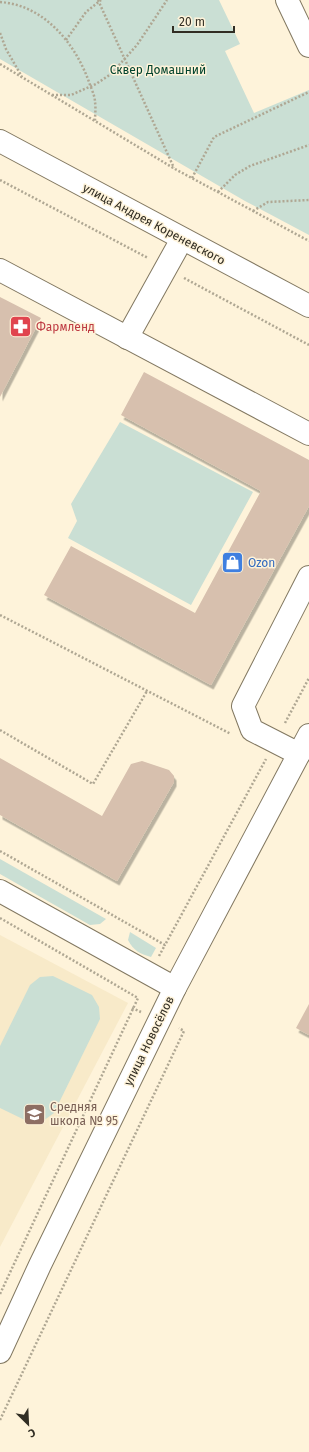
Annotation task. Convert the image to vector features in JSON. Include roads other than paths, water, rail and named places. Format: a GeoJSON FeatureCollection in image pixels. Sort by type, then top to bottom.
{"type":"FeatureCollection","features":[{"type":"Feature","properties":{"kind":"street"},"geometry":{"type":"LineString","coordinates":[[287,0],[309,46]]}},
{"type":"Feature","properties":{"kind":"street","name":"улица Андрея Кореневского"},"geometry":{"type":"LineString","coordinates":[[0,141],[309,306]]}},
{"type":"Feature","properties":{"kind":"street"},"geometry":{"type":"LineString","coordinates":[[127,338],[182,239]]}},
{"type":"Feature","properties":{"kind":"street"},"geometry":{"type":"LineString","coordinates":[[0,270],[309,434]]}},
{"type":"Feature","properties":{"kind":"street"},"geometry":{"type":"LineString","coordinates":[[301,763],[275,742],[252,730],[243,706],[309,577]]}},
{"type":"Feature","properties":{"kind":"street","name":"улица Новосёлов"},"geometry":{"type":"LineString","coordinates":[[0,1352],[40,1265],[175,988],[301,763],[309,735]]}},
{"type":"Feature","properties":{"kind":"street"},"geometry":{"type":"LineString","coordinates":[[0,891],[175,988]]}},
{"type":"Feature","properties":{"kind":"place","name":"Фармленд"},"geometry":{"type":"Point","coordinates":[20,327]}},
{"type":"Feature","properties":{"kind":"place","name":"Ozon"},"geometry":{"type":"Point","coordinates":[233,563]}},
{"type":"Feature","properties":{"kind":"place","name":"Средняя школа № 95"},"geometry":{"type":"Point","coordinates":[35,1114]}},
{"type":"Feature","properties":{"kind":"park label","name":"Сквер Домашний"},"geometry":{"type":"Point","coordinates":[158,70]}}]}
